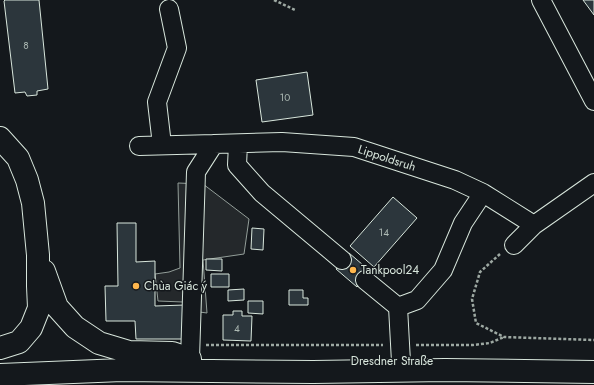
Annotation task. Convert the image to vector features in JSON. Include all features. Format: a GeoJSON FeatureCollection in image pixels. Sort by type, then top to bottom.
{"type":"FeatureCollection","features":[{"type":"Feature","properties":{"kind":"main road"},"geometry":{"type":"LineString","coordinates":[[0,138],[18,158],[27,180],[33,203],[38,254],[39,308],[31,328],[19,342],[0,348]]}},
{"type":"Feature","properties":{"kind":"main road"},"geometry":{"type":"LineString","coordinates":[[38,254],[57,307],[75,327],[99,343],[129,352],[190,352]]}},
{"type":"Feature","properties":{"kind":"main road","name":"Dresdner Straße"},"geometry":{"type":"LineString","coordinates":[[7,368],[190,352],[401,354],[462,361],[594,362]]}},
{"type":"Feature","properties":{"kind":"main road"},"geometry":{"type":"LineString","coordinates":[[7,368],[313,372],[445,370],[594,372]]}},
{"type":"Feature","properties":{"kind":"main road"},"geometry":{"type":"LineString","coordinates":[[7,368],[36,381],[94,379],[116,385]]}},
{"type":"Feature","properties":{"kind":"main road"},"geometry":{"type":"LineString","coordinates":[[201,385],[220,380],[286,380],[313,372]]}},
{"type":"Feature","properties":{"kind":"street"},"geometry":{"type":"LineString","coordinates":[[541,0],[594,101]]}},
{"type":"Feature","properties":{"kind":"street"},"geometry":{"type":"LineString","coordinates":[[162,145],[157,102],[177,48],[168,9]]}},
{"type":"Feature","properties":{"kind":"street","name":"Lippoldsruh"},"geometry":{"type":"LineString","coordinates":[[139,146],[282,142],[354,147],[455,180],[483,193],[534,225]]}},
{"type":"Feature","properties":{"kind":"street"},"geometry":{"type":"LineString","coordinates":[[190,352],[196,172],[214,144]]}},
{"type":"Feature","properties":{"kind":"street"},"geometry":{"type":"LineString","coordinates":[[238,144],[237,165],[242,171],[262,193],[342,260]]}},
{"type":"Feature","properties":{"kind":"street"},"geometry":{"type":"LineString","coordinates":[[514,245],[534,225],[594,183]]}},
{"type":"Feature","properties":{"kind":"street"},"geometry":{"type":"LineString","coordinates":[[398,307],[418,300],[444,270],[463,222],[483,193]]}},
{"type":"Feature","properties":{"kind":"street"},"geometry":{"type":"LineString","coordinates":[[365,280],[398,307],[401,354]]}},
{"type":"Feature","properties":{"kind":"path"},"geometry":{"type":"LineString","coordinates":[[274,0],[295,10]]}},
{"type":"Feature","properties":{"kind":"path"},"geometry":{"type":"LineString","coordinates":[[504,338],[476,323],[472,299],[480,272],[501,253],[514,245]]}},
{"type":"Feature","properties":{"kind":"path"},"geometry":{"type":"LineString","coordinates":[[190,352],[401,354],[490,343],[504,338],[594,340]]}},
{"type":"Feature","properties":{"kind":"shaded area"},"geometry":{"type":"Polygon","coordinates":[[[178,183],[203,184],[249,219],[244,254],[203,260],[207,313],[192,311],[183,302],[158,301],[155,274],[169,272],[180,268],[178,183]]]}},
{"type":"Feature","properties":{"kind":"building"},"geometry":{"type":"Polygon","coordinates":[[[5,0],[39,0],[48,89],[37,91],[37,95],[27,96],[25,92],[15,93],[5,0]]]}},
{"type":"Feature","properties":{"kind":"building"},"geometry":{"type":"Polygon","coordinates":[[[583,0],[594,0],[594,15],[583,0]]]}},
{"type":"Feature","properties":{"kind":"building"},"geometry":{"type":"Polygon","coordinates":[[[307,72],[313,115],[262,122],[256,80],[307,72]]]}},
{"type":"Feature","properties":{"kind":"building"},"geometry":{"type":"Polygon","coordinates":[[[393,197],[417,218],[374,267],[350,246],[393,197]]]}},
{"type":"Feature","properties":{"kind":"building"},"geometry":{"type":"Polygon","coordinates":[[[117,223],[136,223],[136,262],[155,261],[155,306],[185,305],[185,339],[136,339],[135,321],[106,321],[105,286],[118,286],[117,223]]]}},
{"type":"Feature","properties":{"kind":"building"},"geometry":{"type":"Polygon","coordinates":[[[252,228],[264,229],[263,250],[251,249],[252,228]]]}},
{"type":"Feature","properties":{"kind":"building","name":"Tankpool24"},"geometry":{"type":"Polygon","coordinates":[[[349,253],[370,271],[357,287],[336,269],[349,253]]]}},
{"type":"Feature","properties":{"kind":"building"},"geometry":{"type":"Polygon","coordinates":[[[206,259],[222,259],[222,271],[206,270],[206,259]]]}},
{"type":"Feature","properties":{"kind":"building"},"geometry":{"type":"Polygon","coordinates":[[[211,274],[229,274],[229,287],[211,287],[211,274]]]}},
{"type":"Feature","properties":{"kind":"building"},"geometry":{"type":"Polygon","coordinates":[[[244,289],[244,300],[228,301],[228,290],[244,289]]]}},
{"type":"Feature","properties":{"kind":"building"},"geometry":{"type":"Polygon","coordinates":[[[289,290],[303,290],[303,298],[308,298],[308,305],[289,305],[289,290]]]}},
{"type":"Feature","properties":{"kind":"building"},"geometry":{"type":"Polygon","coordinates":[[[248,301],[263,301],[263,314],[248,313],[248,301]]]}},
{"type":"Feature","properties":{"kind":"building"},"geometry":{"type":"Polygon","coordinates":[[[233,311],[242,311],[242,316],[252,316],[251,341],[223,340],[223,315],[233,315],[233,311]]]}},
{"type":"Feature","properties":{"kind":"place","name":"Tankpool24"},"geometry":{"type":"Point","coordinates":[353,270]}},
{"type":"Feature","properties":{"kind":"place","name":"Chùa Giác ý"},"geometry":{"type":"Point","coordinates":[136,286]}}]}
